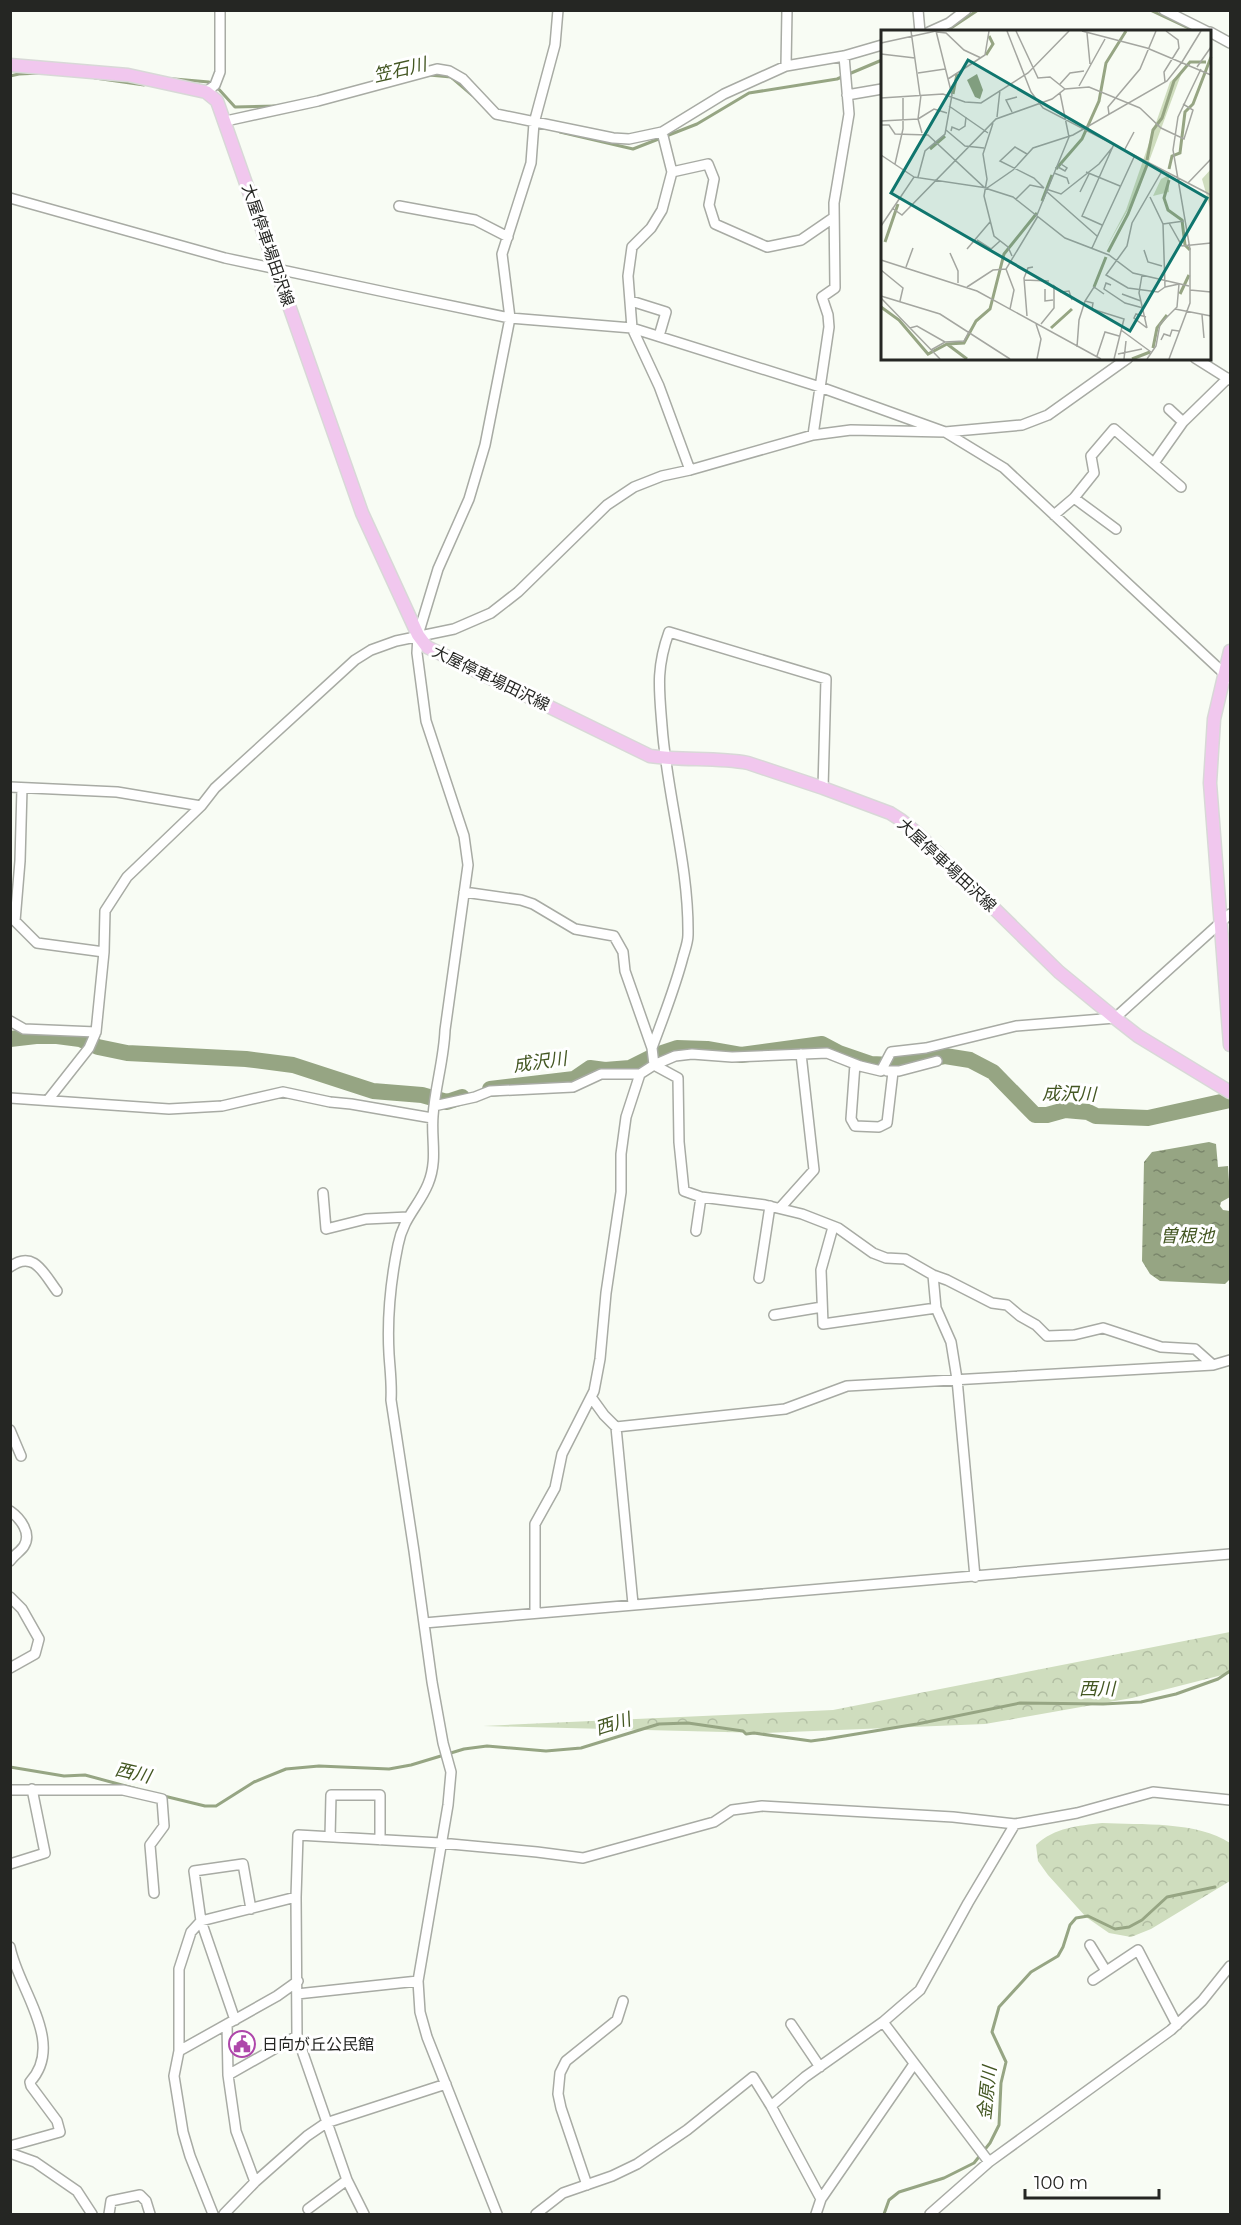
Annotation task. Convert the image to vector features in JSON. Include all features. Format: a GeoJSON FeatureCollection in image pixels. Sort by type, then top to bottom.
{"type":"FeatureCollection","features":[{"type":"Feature","properties":{"kind":"main road"},"geometry":{"type":"LineString","coordinates":[[10,65],[128,75],[206,92]]}},
{"type":"Feature","properties":{"kind":"main road","name":"大屋停車場田沢線"},"geometry":{"type":"LineString","coordinates":[[206,92],[217,101],[226,121],[275,268],[362,513],[418,635],[427,647],[650,756],[664,759],[731,760],[748,763],[890,813],[909,826],[1059,972],[1114,1018],[1138,1036],[1230,1092]]}},
{"type":"Feature","properties":{"kind":"main road"},"geometry":{"type":"LineString","coordinates":[[1230,651],[1227,676],[1214,726],[1210,783],[1230,1046]]}},
{"type":"Feature","properties":{"kind":"street"},"geometry":{"type":"LineString","coordinates":[[206,92],[215,85],[220,72],[220,10]]}},
{"type":"Feature","properties":{"kind":"street"},"geometry":{"type":"LineString","coordinates":[[497,2214],[427,2037],[420,2012],[418,1981],[448,1805],[451,1772],[443,1743],[432,1682],[391,1400],[390,1305],[398,1245],[404,1223],[428,1184],[432,1170],[435,1147],[432,1118],[445,1052],[468,865],[464,836],[426,721],[417,653],[418,635],[438,568],[469,499],[485,445],[510,318],[502,254],[531,163],[534,123],[555,45],[558,10]]}},
{"type":"Feature","properties":{"kind":"street"},"geometry":{"type":"LineString","coordinates":[[786,66],[787,10]]}},
{"type":"Feature","properties":{"kind":"street"},"geometry":{"type":"LineString","coordinates":[[918,10],[920,30]]}},
{"type":"Feature","properties":{"kind":"street"},"geometry":{"type":"LineString","coordinates":[[933,30],[949,23],[966,10]]}},
{"type":"Feature","properties":{"kind":"street"},"geometry":{"type":"LineString","coordinates":[[1164,10],[1205,30]]}},
{"type":"Feature","properties":{"kind":"street"},"geometry":{"type":"LineString","coordinates":[[1211,33],[1230,43]]}},
{"type":"Feature","properties":{"kind":"street"},"geometry":{"type":"LineString","coordinates":[[226,121],[318,101],[437,69],[449,71],[463,80],[496,114],[613,138],[629,139],[662,132],[724,94],[786,66],[844,56],[881,45]]}},
{"type":"Feature","properties":{"kind":"street"},"geometry":{"type":"LineString","coordinates":[[813,435],[829,327],[822,297],[835,288],[833,218],[849,114],[844,56]]}},
{"type":"Feature","properties":{"kind":"street"},"geometry":{"type":"LineString","coordinates":[[847,95],[881,89]]}},
{"type":"Feature","properties":{"kind":"street"},"geometry":{"type":"LineString","coordinates":[[662,132],[672,172],[662,210],[651,228],[632,247],[628,276],[632,328],[659,386],[690,470]]}},
{"type":"Feature","properties":{"kind":"street"},"geometry":{"type":"LineString","coordinates":[[672,172],[708,164],[714,179],[709,205],[715,224],[767,247],[801,240],[833,218]]}},
{"type":"Feature","properties":{"kind":"street"},"geometry":{"type":"LineString","coordinates":[[10,198],[225,258],[510,318],[632,328],[820,387],[945,432],[1004,468],[1227,676]]}},
{"type":"Feature","properties":{"kind":"street"},"geometry":{"type":"LineString","coordinates":[[399,206],[475,220],[508,237]]}},
{"type":"Feature","properties":{"kind":"street"},"geometry":{"type":"LineString","coordinates":[[631,300],[666,312],[659,336]]}},
{"type":"Feature","properties":{"kind":"street"},"geometry":{"type":"LineString","coordinates":[[48,1100],[89,1048],[95,1034],[104,952],[105,911],[116,891],[127,877],[201,806],[215,788],[355,660],[379,647],[418,635],[454,629],[491,613],[518,592],[620,495],[648,480],[813,435],[851,430],[945,432],[1022,425],[1048,415],[1125,360]]}},
{"type":"Feature","properties":{"kind":"street"},"geometry":{"type":"LineString","coordinates":[[1154,463],[1183,422],[1229,379],[1198,360]]}},
{"type":"Feature","properties":{"kind":"street"},"geometry":{"type":"LineString","coordinates":[[1169,409],[1183,422]]}},
{"type":"Feature","properties":{"kind":"street"},"geometry":{"type":"LineString","coordinates":[[1054,515],[1074,498],[1094,473],[1091,456],[1114,429],[1181,487]]}},
{"type":"Feature","properties":{"kind":"street"},"geometry":{"type":"LineString","coordinates":[[1074,498],[1116,529]]}},
{"type":"Feature","properties":{"kind":"street"},"geometry":{"type":"LineString","coordinates":[[652,1048],[680,970],[688,937],[679,846],[664,759],[658,675],[661,655],[669,632],[826,679],[823,788]]}},
{"type":"Feature","properties":{"kind":"street"},"geometry":{"type":"LineString","coordinates":[[10,787],[117,792],[201,806]]}},
{"type":"Feature","properties":{"kind":"street"},"geometry":{"type":"LineString","coordinates":[[22,788],[20,861],[15,921],[37,943],[104,952]]}},
{"type":"Feature","properties":{"kind":"street"},"geometry":{"type":"LineString","coordinates":[[464,892],[521,900],[533,904],[575,929],[614,936],[623,951],[625,971],[652,1048],[654,1062],[678,1078],[684,1191],[701,1197],[770,1206],[802,1214],[833,1227],[873,1253],[886,1258],[905,1259],[992,1303],[1007,1305],[1036,1325],[1047,1336],[1074,1335],[1103,1328],[1161,1347],[1195,1349],[1213,1365]]}},
{"type":"Feature","properties":{"kind":"street"},"geometry":{"type":"LineString","coordinates":[[882,1069],[891,1052],[926,1048],[1016,1026],[1114,1018],[1230,914]]}},
{"type":"Feature","properties":{"kind":"street"},"geometry":{"type":"LineString","coordinates":[[10,1021],[24,1029],[95,1034]]}},
{"type":"Feature","properties":{"kind":"street"},"geometry":{"type":"LineString","coordinates":[[535,1613],[535,1524],[555,1488],[562,1454],[594,1391],[621,1192],[621,1154],[626,1117],[640,1074],[654,1062],[692,1054],[732,1057],[827,1053],[855,1064],[892,1072],[937,1061]]}},
{"type":"Feature","properties":{"kind":"street"},"geometry":{"type":"LineString","coordinates":[[780,1208],[814,1170],[801,1054]]}},
{"type":"Feature","properties":{"kind":"street"},"geometry":{"type":"LineString","coordinates":[[855,1064],[851,1119],[855,1126],[879,1126],[887,1123],[892,1072]]}},
{"type":"Feature","properties":{"kind":"street"},"geometry":{"type":"LineString","coordinates":[[434,1104],[466,1099],[490,1091],[573,1087],[601,1074],[640,1074]]}},
{"type":"Feature","properties":{"kind":"street"},"geometry":{"type":"LineString","coordinates":[[10,1098],[169,1109],[222,1106],[283,1092],[432,1118]]}},
{"type":"Feature","properties":{"kind":"street"},"geometry":{"type":"LineString","coordinates":[[323,1193],[326,1229],[366,1219],[408,1217]]}},
{"type":"Feature","properties":{"kind":"street"},"geometry":{"type":"LineString","coordinates":[[696,1231],[701,1197]]}},
{"type":"Feature","properties":{"kind":"street"},"geometry":{"type":"LineString","coordinates":[[759,1278],[770,1206]]}},
{"type":"Feature","properties":{"kind":"street"},"geometry":{"type":"LineString","coordinates":[[833,1227],[821,1270],[823,1324],[936,1308]]}},
{"type":"Feature","properties":{"kind":"street"},"geometry":{"type":"LineString","coordinates":[[10,1267],[20,1260],[27,1259],[34,1262],[57,1291]]}},
{"type":"Feature","properties":{"kind":"street"},"geometry":{"type":"LineString","coordinates":[[933,1275],[936,1308],[951,1342],[957,1380],[975,1577]]}},
{"type":"Feature","properties":{"kind":"street"},"geometry":{"type":"LineString","coordinates":[[774,1315],[822,1307]]}},
{"type":"Feature","properties":{"kind":"street"},"geometry":{"type":"LineString","coordinates":[[616,1427],[785,1409],[847,1386],[1213,1365],[1230,1360]]}},
{"type":"Feature","properties":{"kind":"street"},"geometry":{"type":"LineString","coordinates":[[591,1397],[616,1427],[633,1604]]}},
{"type":"Feature","properties":{"kind":"street"},"geometry":{"type":"LineString","coordinates":[[10,1430],[13,1442],[21,1456]]}},
{"type":"Feature","properties":{"kind":"street"},"geometry":{"type":"LineString","coordinates":[[10,1511],[24,1527],[27,1537],[24,1547],[10,1561]]}},
{"type":"Feature","properties":{"kind":"street"},"geometry":{"type":"LineString","coordinates":[[424,1623],[1230,1554]]}},
{"type":"Feature","properties":{"kind":"street"},"geometry":{"type":"LineString","coordinates":[[10,1596],[22,1609],[39,1639],[35,1654],[10,1668]]}},
{"type":"Feature","properties":{"kind":"street"},"geometry":{"type":"LineString","coordinates":[[10,1864],[45,1853],[32,1788]]}},
{"type":"Feature","properties":{"kind":"street"},"geometry":{"type":"LineString","coordinates":[[10,1790],[32,1788],[123,1790],[162,1798],[164,1826],[150,1845],[154,1893]]}},
{"type":"Feature","properties":{"kind":"street"},"geometry":{"type":"LineString","coordinates":[[364,2214],[347,2180],[297,2036],[298,1835],[440,1843],[583,1858],[714,1822],[732,1810],[762,1806],[953,1816],[1015,1824],[1077,1813],[1153,1792],[1230,1800]]}},
{"type":"Feature","properties":{"kind":"street"},"geometry":{"type":"LineString","coordinates":[[330,1837],[331,1795],[380,1795],[380,1840]]}},
{"type":"Feature","properties":{"kind":"street"},"geometry":{"type":"LineString","coordinates":[[771,2106],[820,2067],[883,2022],[920,1990],[1015,1824]]}},
{"type":"Feature","properties":{"kind":"street"},"geometry":{"type":"LineString","coordinates":[[251,1909],[243,1864],[194,1871],[201,1921],[231,2022],[228,2075],[236,2131],[255,2182]]}},
{"type":"Feature","properties":{"kind":"street"},"geometry":{"type":"LineString","coordinates":[[213,2214],[183,2132],[174,2076],[179,2051],[179,1970],[191,1932],[201,1921],[296,1897]]}},
{"type":"Feature","properties":{"kind":"street"},"geometry":{"type":"LineString","coordinates":[[1090,1945],[1106,1971]]}},
{"type":"Feature","properties":{"kind":"street"},"geometry":{"type":"LineString","coordinates":[[10,1947],[20,1980],[38,2016],[43,2040],[40,2069],[30,2082],[31,2086],[57,2121],[60,2132],[10,2146]]}},
{"type":"Feature","properties":{"kind":"street"},"geometry":{"type":"LineString","coordinates":[[1094,1980],[1138,1950],[1178,2025]]}},
{"type":"Feature","properties":{"kind":"street"},"geometry":{"type":"LineString","coordinates":[[930,2214],[989,2162],[1178,2025],[1202,2001],[1230,1966]]}},
{"type":"Feature","properties":{"kind":"street"},"geometry":{"type":"LineString","coordinates":[[179,2051],[277,1996],[298,1981]]}},
{"type":"Feature","properties":{"kind":"street"},"geometry":{"type":"LineString","coordinates":[[297,1994],[418,1981]]}},
{"type":"Feature","properties":{"kind":"street"},"geometry":{"type":"LineString","coordinates":[[586,2185],[561,2108],[558,2094],[560,2073],[566,2061],[618,2020],[624,2001]]}},
{"type":"Feature","properties":{"kind":"street"},"geometry":{"type":"LineString","coordinates":[[883,2022],[989,2162]]}},
{"type":"Feature","properties":{"kind":"street"},"geometry":{"type":"LineString","coordinates":[[790,2024],[820,2067]]}},
{"type":"Feature","properties":{"kind":"street"},"geometry":{"type":"LineString","coordinates":[[228,2075],[297,2036]]}},
{"type":"Feature","properties":{"kind":"street"},"geometry":{"type":"LineString","coordinates":[[816,2214],[821,2199],[914,2064]]}},
{"type":"Feature","properties":{"kind":"street"},"geometry":{"type":"LineString","coordinates":[[537,2214],[563,2193],[612,2176],[637,2164],[687,2130],[753,2077],[821,2199]]}},
{"type":"Feature","properties":{"kind":"street"},"geometry":{"type":"LineString","coordinates":[[224,2214],[255,2182],[307,2136],[326,2123],[446,2084]]}},
{"type":"Feature","properties":{"kind":"street"},"geometry":{"type":"LineString","coordinates":[[10,2153],[35,2162],[77,2191],[92,2214]]}},
{"type":"Feature","properties":{"kind":"street"},"geometry":{"type":"LineString","coordinates":[[309,2209],[347,2180]]}},
{"type":"Feature","properties":{"kind":"street"},"geometry":{"type":"LineString","coordinates":[[109,2214],[111,2201],[140,2195],[146,2201],[150,2214]]}},
{"type":"Feature","properties":{"kind":"green space"},"geometry":{"type":"Polygon","coordinates":[[[1230,1632],[1230,1673],[1132,1698],[985,1724],[765,1733],[483,1726],[833,1710],[1230,1632]]]}},
{"type":"Feature","properties":{"kind":"green space"},"geometry":{"type":"Polygon","coordinates":[[[1102,1823],[1168,1825],[1217,1836],[1230,1843],[1230,1881],[1151,1929],[1131,1937],[1109,1933],[1086,1917],[1048,1875],[1038,1861],[1036,1845],[1059,1831],[1102,1823]]]}},
{"type":"Feature","properties":{"kind":"water","name":"曽根池"},"geometry":{"type":"Polygon","coordinates":[[[1209,1142],[1216,1144],[1218,1167],[1228,1166],[1230,1197],[1221,1202],[1220,1206],[1223,1210],[1230,1211],[1230,1279],[1225,1284],[1160,1281],[1150,1274],[1142,1261],[1144,1162],[1152,1152],[1209,1142]]]}},
{"type":"Feature","properties":{"kind":"waterway","name":"笠石川"},"geometry":{"type":"LineString","coordinates":[[948,30],[978,10]]}},
{"type":"Feature","properties":{"kind":"waterway","name":"笠石川"},"geometry":{"type":"LineString","coordinates":[[1150,10],[1193,30]]}},
{"type":"Feature","properties":{"kind":"waterway","name":"笠石川"},"geometry":{"type":"LineString","coordinates":[[560,132],[633,149],[697,124],[749,93],[837,79],[881,60]]}},
{"type":"Feature","properties":{"kind":"waterway","name":"笠石川"},"geometry":{"type":"LineString","coordinates":[[10,76],[41,73]]}},
{"type":"Feature","properties":{"kind":"waterway","name":"笠石川"},"geometry":{"type":"LineString","coordinates":[[429,75],[451,77],[472,95]]}},
{"type":"Feature","properties":{"kind":"waterway","name":"笠石川"},"geometry":{"type":"LineString","coordinates":[[95,78],[144,85],[148,83]]}},
{"type":"Feature","properties":{"kind":"waterway","name":"笠石川"},"geometry":{"type":"LineString","coordinates":[[163,78],[209,82],[215,85],[235,107],[277,106]]}},
{"type":"Feature","properties":{"kind":"waterway","name":"成沢川"},"geometry":{"type":"LineString","coordinates":[[10,1039],[57,1036],[80,1039],[98,1047],[127,1053],[246,1059],[293,1065],[373,1091],[422,1095],[447,1102],[462,1097]]}},
{"type":"Feature","properties":{"kind":"waterway","name":"成沢川"},"geometry":{"type":"LineString","coordinates":[[490,1089],[574,1079],[590,1068],[605,1070],[630,1068],[677,1048],[707,1049],[741,1055],[822,1044],[839,1053],[871,1064],[892,1065],[945,1056],[970,1060],[993,1072],[1035,1115],[1047,1115],[1065,1110],[1088,1112],[1096,1116],[1148,1118],[1230,1100]]}},
{"type":"Feature","properties":{"kind":"waterway","name":"西川"},"geometry":{"type":"LineString","coordinates":[[164,1796],[205,1806],[216,1806],[254,1782],[286,1769],[319,1766],[389,1769],[411,1765],[464,1749],[487,1746],[546,1751],[581,1748],[659,1724],[688,1723],[743,1731],[746,1734],[754,1733],[811,1741],[917,1724],[1020,1703],[1141,1702],[1176,1694],[1218,1679],[1230,1671]]}},
{"type":"Feature","properties":{"kind":"waterway","name":"西川"},"geometry":{"type":"LineString","coordinates":[[10,1767],[64,1776],[85,1775],[137,1789]]}},
{"type":"Feature","properties":{"kind":"waterway","name":"金原川"},"geometry":{"type":"LineString","coordinates":[[884,2214],[889,2200],[899,2192],[944,2178],[974,2163],[990,2143],[999,2125],[1001,2083],[1006,2062],[992,2032],[999,2007],[1031,1972],[1058,1956],[1070,1925],[1076,1918],[1088,1916],[1115,1929],[1129,1927],[1142,1920],[1167,1897],[1215,1887]]}},
{"type":"Feature","properties":{"kind":"place","name":"日向が丘公民館"},"geometry":{"type":"Point","coordinates":[242,2044]}}]}
